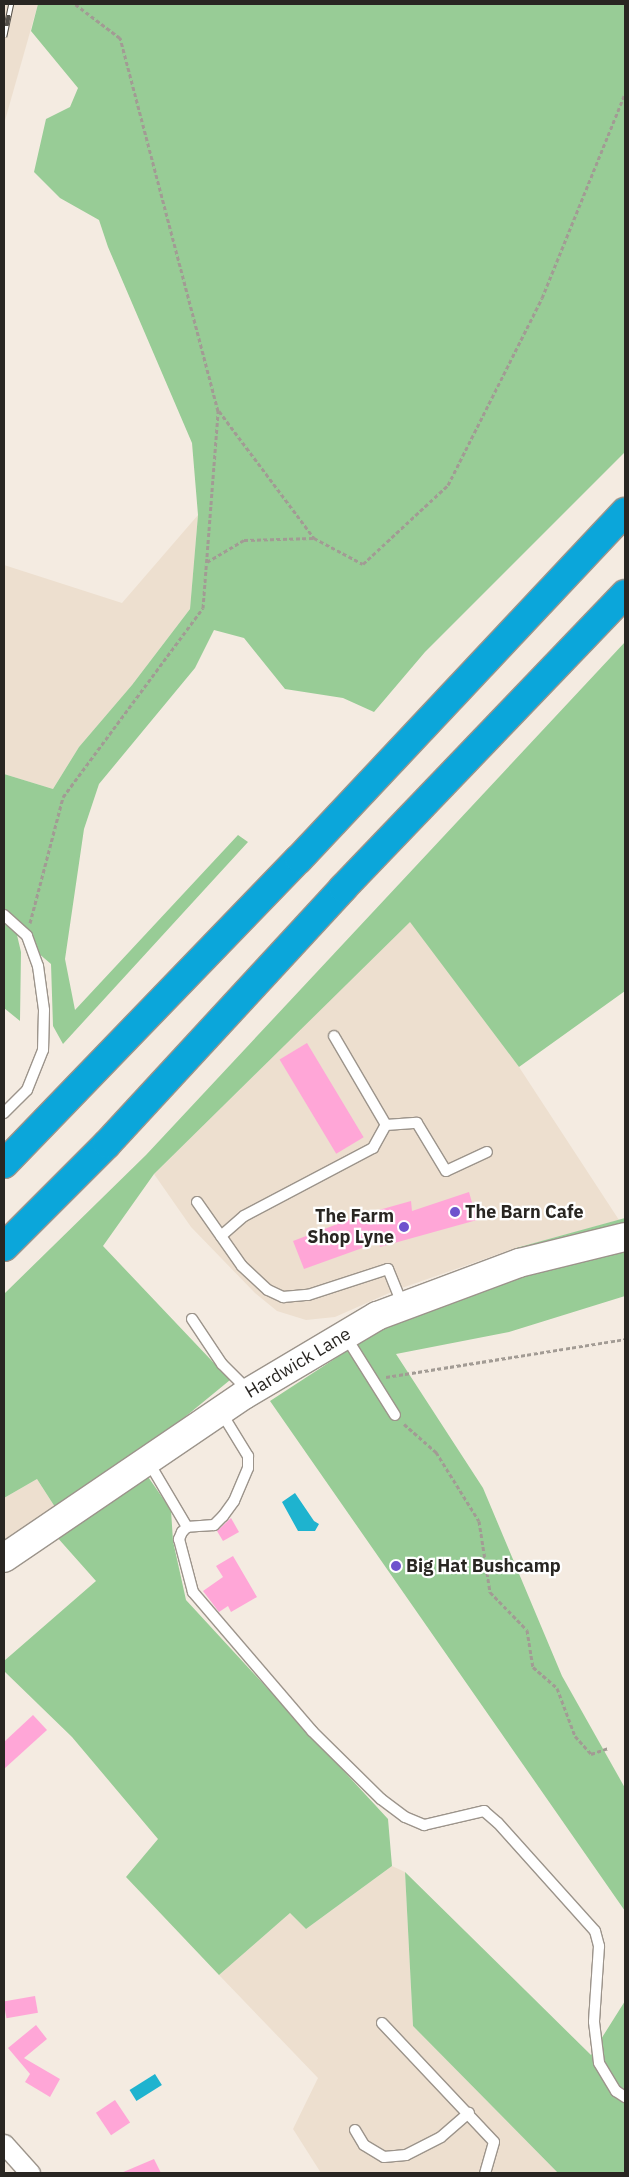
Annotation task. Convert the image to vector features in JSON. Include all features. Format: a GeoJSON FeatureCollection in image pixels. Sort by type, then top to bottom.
{"type":"FeatureCollection","features":[{"type":"Feature","properties":{"kind":"highway"},"geometry":{"type":"LineString","coordinates":[[4,1164],[299,859],[625,512]]}},
{"type":"Feature","properties":{"kind":"highway"},"geometry":{"type":"LineString","coordinates":[[4,1247],[107,1144],[344,888],[625,594]]}},
{"type":"Feature","properties":{"kind":"street","name":"Hardwick Lane"},"geometry":{"type":"LineString","coordinates":[[4,1558],[250,1391],[344,1334],[402,1304],[519,1263],[625,1237]]}},
{"type":"Feature","properties":{"kind":"street"},"geometry":{"type":"LineString","coordinates":[[4,2144],[30,2173]]}},
{"type":"Feature","properties":{"kind":"lane"},"geometry":{"type":"LineString","coordinates":[[4,915],[27,936],[38,966],[44,1010],[43,1050],[27,1090],[4,1113]]}},
{"type":"Feature","properties":{"kind":"lane"},"geometry":{"type":"LineString","coordinates":[[334,1036],[386,1124]]}},
{"type":"Feature","properties":{"kind":"lane"},"geometry":{"type":"LineString","coordinates":[[386,1124],[417,1123],[446,1171],[487,1152]]}},
{"type":"Feature","properties":{"kind":"lane"},"geometry":{"type":"LineString","coordinates":[[221,1236],[244,1216],[373,1148],[386,1124]]}},
{"type":"Feature","properties":{"kind":"lane"},"geometry":{"type":"LineString","coordinates":[[197,1202],[242,1266],[268,1290],[283,1297],[308,1295],[388,1270],[402,1304]]}},
{"type":"Feature","properties":{"kind":"lane"},"geometry":{"type":"LineString","coordinates":[[192,1319],[222,1364],[250,1391]]}},
{"type":"Feature","properties":{"kind":"lane"},"geometry":{"type":"LineString","coordinates":[[344,1334],[395,1415]]}},
{"type":"Feature","properties":{"kind":"lane"},"geometry":{"type":"LineString","coordinates":[[221,1411],[248,1456],[248,1468],[234,1501],[223,1516],[214,1524],[187,1527],[179,1539],[194,1592],[200,1602],[312,1731],[381,1799],[405,1817],[424,1825],[484,1811],[498,1823],[595,1931],[599,1946],[594,2022],[600,2063],[616,2091],[625,2097]]}},
{"type":"Feature","properties":{"kind":"lane"},"geometry":{"type":"LineString","coordinates":[[147,1460],[187,1527]]}},
{"type":"Feature","properties":{"kind":"lane"},"geometry":{"type":"LineString","coordinates":[[382,2023],[468,2112],[494,2142],[485,2173]]}},
{"type":"Feature","properties":{"kind":"lane"},"geometry":{"type":"LineString","coordinates":[[355,2130],[364,2145],[384,2157],[406,2155],[441,2137],[468,2112]]}},
{"type":"Feature","properties":{"kind":"path"},"geometry":{"type":"LineString","coordinates":[[27,936],[63,797],[203,608],[218,411],[120,38],[75,4]]}},
{"type":"Feature","properties":{"kind":"path"},"geometry":{"type":"LineString","coordinates":[[218,411],[314,538],[363,564],[448,485],[542,298],[625,94]]}},
{"type":"Feature","properties":{"kind":"path"},"geometry":{"type":"LineString","coordinates":[[207,562],[244,540],[314,538]]}},
{"type":"Feature","properties":{"kind":"path"},"geometry":{"type":"LineString","coordinates":[[372,1379],[625,1339]]}},
{"type":"Feature","properties":{"kind":"path"},"geometry":{"type":"LineString","coordinates":[[395,1415],[436,1452],[479,1521],[490,1592],[527,1630],[533,1667],[557,1688],[575,1736],[591,1754],[608,1748]]}},
{"type":"Feature","properties":{"kind":"shaded area"},"geometry":{"type":"Polygon","coordinates":[[[4,4],[38,4],[4,124],[4,4]]]}},
{"type":"Feature","properties":{"kind":"shaded area"},"geometry":{"type":"Polygon","coordinates":[[[198,515],[190,609],[132,685],[79,747],[53,789],[4,774],[4,565],[122,603],[198,515]]]}},
{"type":"Feature","properties":{"kind":"shaded area"},"geometry":{"type":"Polygon","coordinates":[[[410,921],[519,1067],[619,1220],[516,1248],[396,1290],[335,1317],[306,1320],[277,1311],[255,1293],[191,1227],[154,1174],[410,921]]]}},
{"type":"Feature","properties":{"kind":"shaded area"},"geometry":{"type":"Polygon","coordinates":[[[37,1479],[55,1507],[4,1540],[4,1498],[37,1479]]]}},
{"type":"Feature","properties":{"kind":"shaded area"},"geometry":{"type":"Polygon","coordinates":[[[392,1866],[405,1872],[413,2026],[558,2173],[321,2173],[293,2129],[318,2078],[219,1975],[290,1913],[306,1929],[392,1866]]]}},
{"type":"Feature","properties":{"kind":"green space"},"geometry":{"type":"Polygon","coordinates":[[[38,4],[625,4],[625,452],[425,652],[374,712],[343,698],[285,689],[244,638],[214,630],[195,668],[99,784],[84,829],[65,959],[75,1010],[238,835],[248,842],[63,1044],[53,1026],[51,964],[17,935],[21,952],[20,1021],[4,1008],[4,774],[53,789],[79,747],[132,685],[190,609],[198,515],[192,443],[108,247],[99,220],[60,198],[34,172],[46,119],[70,107],[78,88],[31,31],[38,4]]]}},
{"type":"Feature","properties":{"kind":"green space"},"geometry":{"type":"Polygon","coordinates":[[[625,642],[625,991],[519,1067],[410,922],[154,1174],[103,1246],[230,1380],[135,1458],[171,1510],[173,1541],[186,1600],[388,1819],[392,1866],[306,1929],[290,1913],[219,1975],[126,1877],[158,1839],[72,1737],[4,1671],[4,1661],[96,1581],[56,1536],[55,1507],[37,1479],[4,1498],[4,1294],[146,1155],[625,642]]]}},
{"type":"Feature","properties":{"kind":"green space"},"geometry":{"type":"Polygon","coordinates":[[[625,1218],[625,1296],[509,1332],[396,1354],[483,1488],[562,1676],[625,1788],[625,1911],[270,1401],[382,1328],[519,1262],[516,1248],[625,1218]]]}},
{"type":"Feature","properties":{"kind":"green space"},"geometry":{"type":"Polygon","coordinates":[[[405,1872],[591,2055],[625,2001],[625,2173],[558,2173],[413,2026],[405,1872]]]}},
{"type":"Feature","properties":{"kind":"water"},"geometry":{"type":"Polygon","coordinates":[[[295,1493],[314,1521],[319,1524],[315,1531],[298,1531],[282,1502],[295,1493]]]}},
{"type":"Feature","properties":{"kind":"water"},"geometry":{"type":"Polygon","coordinates":[[[155,2074],[162,2085],[136,2101],[130,2090],[155,2074]]]}},
{"type":"Feature","properties":{"kind":"building"},"geometry":{"type":"Polygon","coordinates":[[[307,1043],[364,1137],[336,1154],[280,1059],[307,1043]]]}},
{"type":"Feature","properties":{"kind":"building"},"geometry":{"type":"Polygon","coordinates":[[[469,1192],[477,1220],[380,1247],[379,1242],[304,1269],[293,1241],[361,1215],[411,1201],[412,1211],[469,1192]]]}},
{"type":"Feature","properties":{"kind":"building"},"geometry":{"type":"Polygon","coordinates":[[[231,1518],[239,1532],[223,1541],[217,1531],[231,1518]]]}},
{"type":"Feature","properties":{"kind":"building"},"geometry":{"type":"Polygon","coordinates":[[[233,1556],[257,1597],[231,1612],[228,1606],[219,1612],[203,1591],[223,1577],[216,1566],[233,1556]]]}},
{"type":"Feature","properties":{"kind":"building"},"geometry":{"type":"Polygon","coordinates":[[[33,1715],[47,1730],[4,1769],[4,1742],[33,1715]]]}},
{"type":"Feature","properties":{"kind":"building"},"geometry":{"type":"Polygon","coordinates":[[[35,1996],[38,2013],[6,2018],[4,2001],[35,1996]]]}},
{"type":"Feature","properties":{"kind":"building"},"geometry":{"type":"Polygon","coordinates":[[[36,2025],[47,2039],[24,2058],[60,2079],[50,2097],[25,2082],[30,2074],[8,2048],[36,2025]]]}},
{"type":"Feature","properties":{"kind":"building"},"geometry":{"type":"Polygon","coordinates":[[[115,2100],[130,2122],[111,2135],[96,2113],[115,2100]]]}},
{"type":"Feature","properties":{"kind":"building"},"geometry":{"type":"Polygon","coordinates":[[[154,2159],[161,2173],[121,2173],[154,2159]]]}},
{"type":"Feature","properties":{"kind":"railway"},"geometry":{"type":"LineString","coordinates":[[4,37],[11,4]]}},
{"type":"Feature","properties":{"kind":"place","name":"The Barn Cafe"},"geometry":{"type":"Point","coordinates":[455,1212]}},
{"type":"Feature","properties":{"kind":"place","name":"The Farm Shop Lyne"},"geometry":{"type":"Point","coordinates":[404,1227]}},
{"type":"Feature","properties":{"kind":"place","name":"Big Hat Bushcamp"},"geometry":{"type":"Point","coordinates":[396,1566]}}]}
